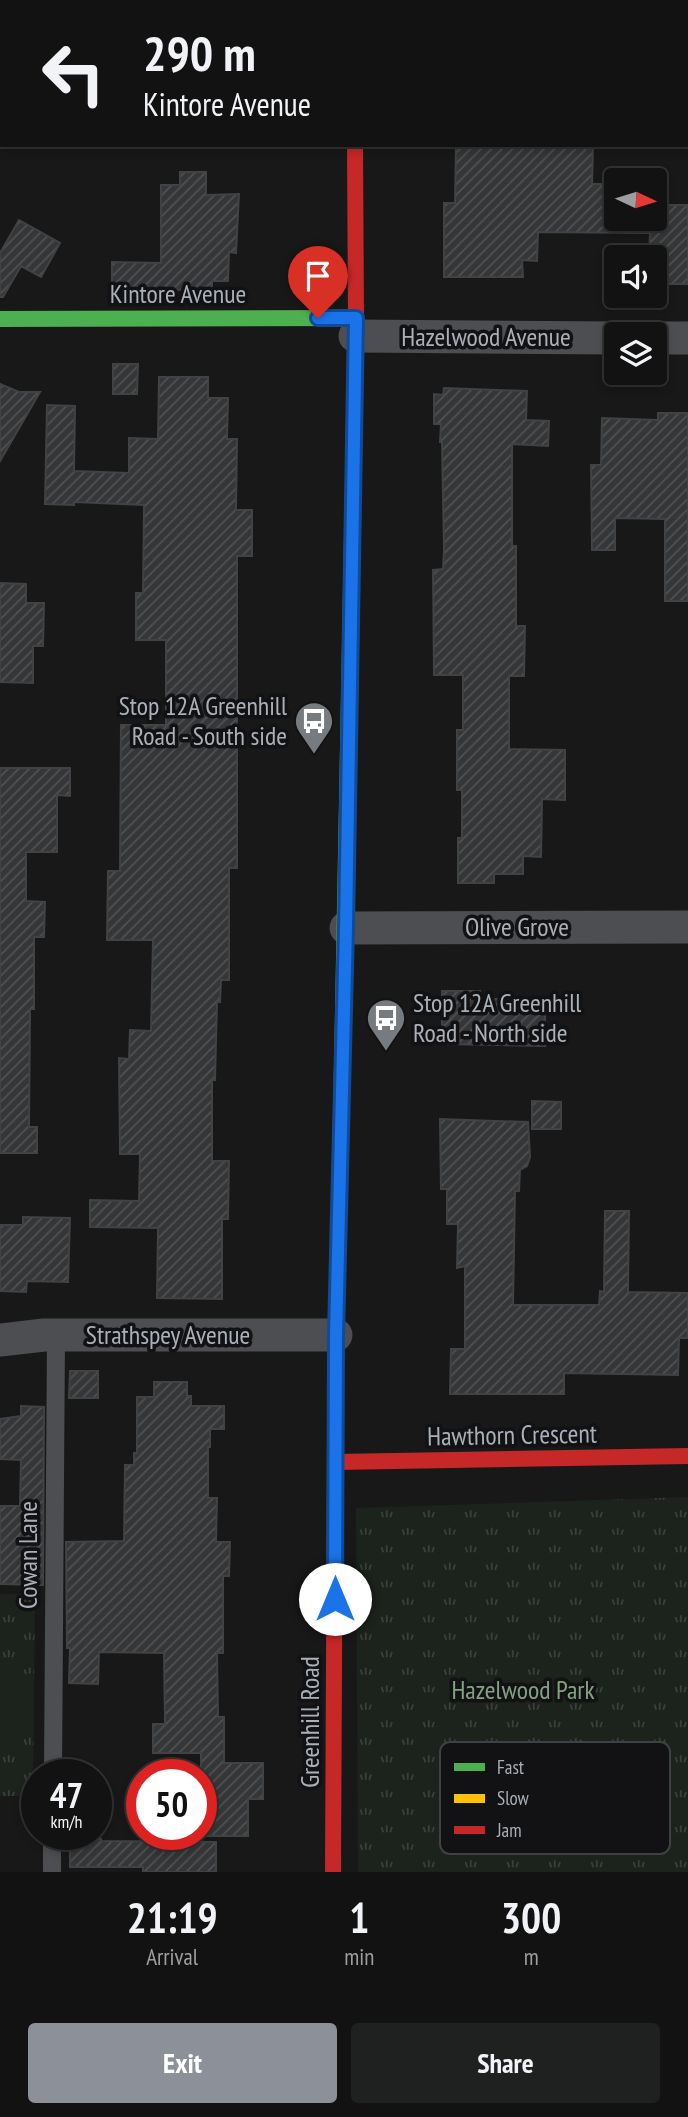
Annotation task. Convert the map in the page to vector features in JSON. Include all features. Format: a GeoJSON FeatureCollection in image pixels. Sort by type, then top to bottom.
{"type":"FeatureCollection","features":[{"type":"Feature","properties":{"kind":"main road","name":"Greenhill Road"},"geometry":{"type":"LineString","coordinates":[[333,1872],[336,1335],[356,327],[355,147]]}},
{"type":"Feature","properties":{"kind":"main road","name":"Kintore Avenue"},"geometry":{"type":"LineString","coordinates":[[0,319],[356,327]]}},
{"type":"Feature","properties":{"kind":"main road","name":"Hawthorn Crescent"},"geometry":{"type":"LineString","coordinates":[[336,1462],[688,1456]]}},
{"type":"Feature","properties":{"kind":"street","name":"Hazelwood Avenue"},"geometry":{"type":"LineString","coordinates":[[356,327],[604,337]]}},
{"type":"Feature","properties":{"kind":"street"},"geometry":{"type":"LineString","coordinates":[[667,338],[688,338]]}},
{"type":"Feature","properties":{"kind":"street","name":"Olive Grove"},"geometry":{"type":"LineString","coordinates":[[346,928],[688,927]]}},
{"type":"Feature","properties":{"kind":"street","name":"Strathspey Avenue"},"geometry":{"type":"LineString","coordinates":[[0,1340],[56,1335],[336,1335]]}},
{"type":"Feature","properties":{"kind":"lane","name":"Cowan Lane"},"geometry":{"type":"LineString","coordinates":[[53,1759],[56,1335]]}},
{"type":"Feature","properties":{"kind":"lane"},"geometry":{"type":"LineString","coordinates":[[52,1850],[52,1872]]}},
{"type":"Feature","properties":{"kind":"green space","name":"Hazelwood Park"},"geometry":{"type":"Polygon","coordinates":[[[688,1497],[688,1872],[358,1872],[356,1508],[688,1497]]]}},
{"type":"Feature","properties":{"kind":"green space"},"geometry":{"type":"Polygon","coordinates":[[[0,1594],[35,1594],[33,1759],[21,1759],[21,1796],[0,1796],[0,1594]]]}},
{"type":"Feature","properties":{"kind":"green space"},"geometry":{"type":"Polygon","coordinates":[[[34,1673],[34,1735],[0,1740],[0,1677],[34,1673]]]}},
{"type":"Feature","properties":{"kind":"building"},"geometry":{"type":"Polygon","coordinates":[[[456,147],[593,147],[592,184],[604,184],[604,231],[667,231],[667,205],[688,205],[688,284],[667,284],[667,245],[650,245],[650,233],[538,232],[537,261],[522,260],[523,277],[444,277],[444,203],[455,203],[456,147]]]}},
{"type":"Feature","properties":{"kind":"building"},"geometry":{"type":"Polygon","coordinates":[[[180,172],[206,172],[206,195],[239,194],[236,253],[229,252],[228,281],[212,281],[212,290],[112,289],[112,262],[161,263],[161,185],[180,185],[180,172]]]}},
{"type":"Feature","properties":{"kind":"building"},"geometry":{"type":"Polygon","coordinates":[[[19,220],[60,243],[41,277],[21,266],[3,297],[0,297],[0,253],[19,220]]]}},
{"type":"Feature","properties":{"kind":"building"},"geometry":{"type":"Polygon","coordinates":[[[113,364],[138,364],[137,394],[113,394],[113,364]]]}},
{"type":"Feature","properties":{"kind":"building"},"geometry":{"type":"Polygon","coordinates":[[[159,377],[208,377],[208,398],[228,398],[227,439],[237,439],[236,510],[252,510],[252,556],[237,556],[237,868],[229,868],[229,980],[221,980],[220,1002],[217,1002],[215,1080],[212,1080],[212,1161],[229,1161],[228,1219],[222,1219],[222,1299],[157,1298],[158,1228],[90,1227],[90,1200],[139,1201],[140,1154],[120,1154],[119,1058],[129,1059],[130,1030],[151,1031],[153,940],[107,940],[108,871],[120,871],[121,725],[166,725],[166,640],[136,640],[136,593],[143,593],[144,505],[74,502],[74,505],[45,504],[47,405],[75,406],[74,471],[129,473],[129,438],[158,439],[159,377]]]}},
{"type":"Feature","properties":{"kind":"building"},"geometry":{"type":"Polygon","coordinates":[[[0,384],[19,392],[40,392],[0,461],[0,384]]]}},
{"type":"Feature","properties":{"kind":"building"},"geometry":{"type":"Polygon","coordinates":[[[444,388],[527,391],[526,420],[549,421],[548,446],[512,444],[512,546],[516,546],[516,626],[525,626],[524,676],[509,676],[509,749],[565,750],[565,800],[542,799],[541,857],[523,856],[523,874],[494,874],[494,883],[458,883],[462,790],[457,790],[457,730],[463,730],[463,675],[434,675],[433,570],[443,569],[444,550],[441,424],[434,424],[434,394],[443,395],[444,388]]]}},
{"type":"Feature","properties":{"kind":"building"},"geometry":{"type":"Polygon","coordinates":[[[658,413],[688,413],[688,601],[665,601],[665,519],[615,518],[615,550],[592,550],[591,465],[601,465],[602,418],[658,420],[658,413]]]}},
{"type":"Feature","properties":{"kind":"building"},"geometry":{"type":"Polygon","coordinates":[[[0,583],[26,584],[26,603],[44,603],[43,646],[33,646],[33,683],[0,682],[0,583]]]}},
{"type":"Feature","properties":{"kind":"building"},"geometry":{"type":"Polygon","coordinates":[[[0,768],[70,768],[70,796],[57,795],[57,852],[26,852],[26,901],[45,902],[44,937],[34,937],[34,1009],[30,1009],[29,1127],[37,1127],[37,1153],[0,1153],[0,768]]]}},
{"type":"Feature","properties":{"kind":"building"},"geometry":{"type":"Polygon","coordinates":[[[442,991],[480,991],[480,999],[545,999],[545,1046],[442,1044],[442,991]]]}},
{"type":"Feature","properties":{"kind":"building"},"geometry":{"type":"Polygon","coordinates":[[[532,1101],[561,1102],[561,1129],[532,1129],[532,1101]]]}},
{"type":"Feature","properties":{"kind":"building"},"geometry":{"type":"Polygon","coordinates":[[[440,1119],[528,1122],[530,1157],[527,1166],[520,1170],[519,1191],[515,1191],[513,1305],[599,1305],[600,1291],[604,1292],[605,1211],[629,1211],[628,1292],[688,1293],[688,1338],[679,1338],[678,1375],[564,1373],[564,1394],[450,1394],[451,1349],[465,1349],[465,1266],[457,1268],[458,1224],[447,1224],[447,1189],[441,1189],[440,1119]]]}},
{"type":"Feature","properties":{"kind":"building"},"geometry":{"type":"Polygon","coordinates":[[[23,1217],[70,1218],[68,1282],[27,1281],[26,1292],[0,1291],[0,1225],[23,1225],[23,1217]]]}},
{"type":"Feature","properties":{"kind":"building"},"geometry":{"type":"Polygon","coordinates":[[[70,1371],[98,1371],[98,1398],[69,1398],[70,1371]]]}},
{"type":"Feature","properties":{"kind":"building"},"geometry":{"type":"Polygon","coordinates":[[[154,1382],[187,1382],[187,1396],[191,1396],[191,1406],[224,1406],[224,1429],[210,1429],[208,1447],[208,1498],[217,1498],[216,1542],[230,1542],[229,1576],[223,1576],[223,1653],[217,1653],[218,1717],[224,1717],[224,1763],[263,1763],[263,1799],[248,1799],[248,1836],[217,1836],[217,1759],[201,1759],[201,1753],[153,1753],[153,1724],[165,1724],[164,1653],[99,1652],[98,1684],[69,1683],[66,1542],[124,1541],[125,1465],[134,1465],[134,1453],[137,1453],[137,1397],[154,1397],[154,1382]]]}},
{"type":"Feature","properties":{"kind":"building"},"geometry":{"type":"Polygon","coordinates":[[[21,1406],[44,1407],[43,1585],[0,1584],[0,1506],[20,1506],[21,1460],[0,1459],[0,1419],[21,1416],[21,1406]]]}},
{"type":"Feature","properties":{"kind":"building"},"geometry":{"type":"Polygon","coordinates":[[[112,1841],[126,1841],[126,1850],[216,1850],[216,1872],[143,1872],[143,1867],[70,1867],[70,1850],[112,1850],[112,1841]]]}},
{"type":"Feature","properties":{"kind":"traffic: fast"},"geometry":{"type":"LineString","coordinates":[[0,319],[356,318]]}},
{"type":"Feature","properties":{"kind":"traffic: fast"},"geometry":{"type":"LineString","coordinates":[[341,1117],[352,536]]}},
{"type":"Feature","properties":{"kind":"traffic: slow"},"geometry":{"type":"LineString","coordinates":[[335,1458],[341,1117]]}},
{"type":"Feature","properties":{"kind":"traffic: jam"},"geometry":{"type":"LineString","coordinates":[[352,536],[356,318],[355,147]]}},
{"type":"Feature","properties":{"kind":"traffic: jam"},"geometry":{"type":"LineString","coordinates":[[336,1462],[688,1456]]}},
{"type":"Feature","properties":{"kind":"traffic: jam"},"geometry":{"type":"LineString","coordinates":[[333,1872],[335,1458]]}},
{"type":"Feature","properties":{"kind":"place","name":"Stop 12A Greenhill Road - South side"},"geometry":{"type":"Point","coordinates":[314,755]}},
{"type":"Feature","properties":{"kind":"place","name":"Stop 12A Greenhill Road - North side"},"geometry":{"type":"Point","coordinates":[386,1052]}},
{"type":"Feature","properties":{"kind":"route"},"geometry":{"type":"LineString","coordinates":[[318,318],[356,318],[336,1335],[335,1599]]}}]}
